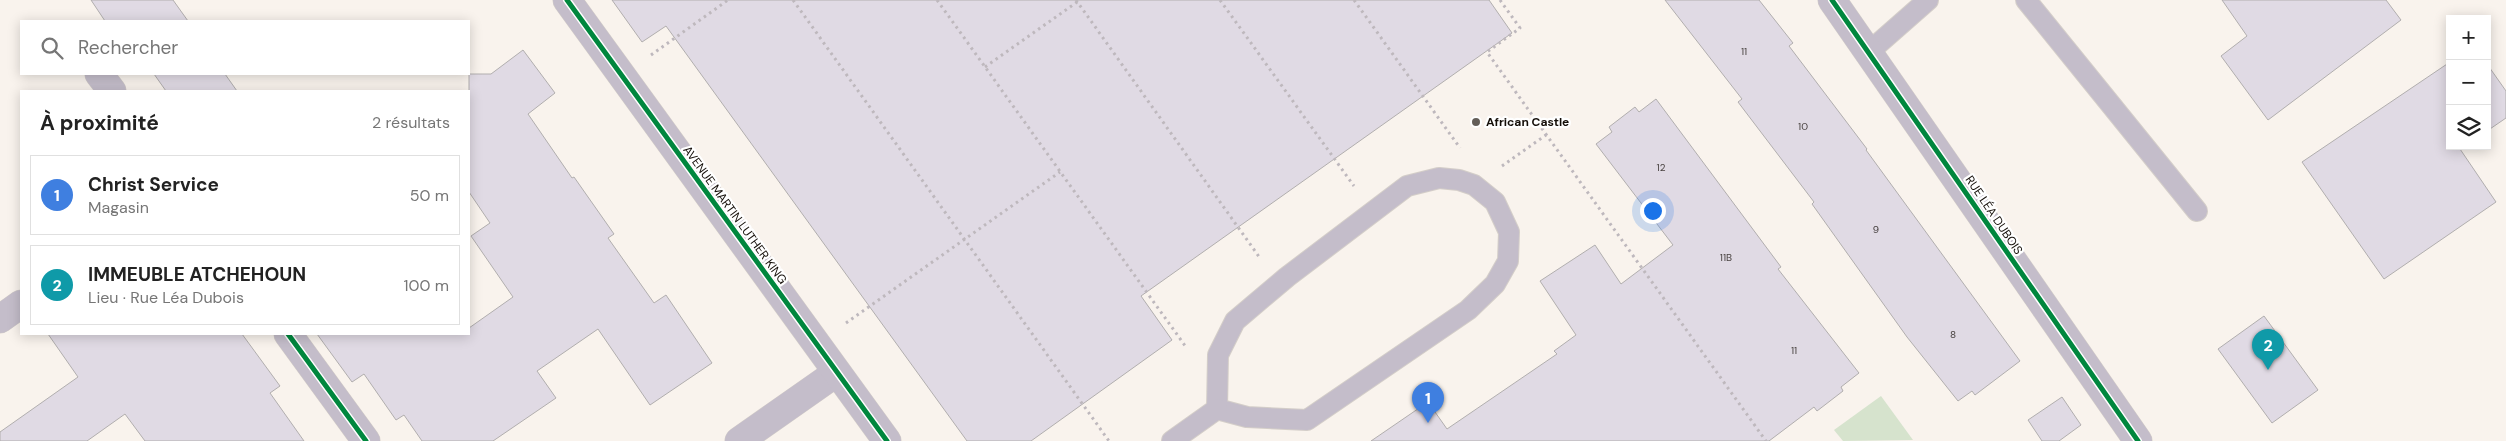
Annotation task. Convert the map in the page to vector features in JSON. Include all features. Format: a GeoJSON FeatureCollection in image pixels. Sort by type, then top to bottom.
{"type":"FeatureCollection","features":[{"type":"Feature","properties":{"kind":"street","name":"AVENUE MARTIN LUTHER KING"},"geometry":{"type":"LineString","coordinates":[[567,0],[887,441]]}},
{"type":"Feature","properties":{"kind":"street","name":"RUE LÉA DUBOIS"},"geometry":{"type":"LineString","coordinates":[[1832,0],[1870,52],[2138,441]]}},
{"type":"Feature","properties":{"kind":"street"},"geometry":{"type":"LineString","coordinates":[[100,75],[111,90]]}},
{"type":"Feature","properties":{"kind":"street"},"geometry":{"type":"LineString","coordinates":[[0,319],[20,305]]}},
{"type":"Feature","properties":{"kind":"street"},"geometry":{"type":"LineString","coordinates":[[289,335],[366,441]]}},
{"type":"Feature","properties":{"kind":"street"},"geometry":{"type":"LineString","coordinates":[[739,441],[836,373]]}},
{"type":"Feature","properties":{"kind":"lane"},"geometry":{"type":"LineString","coordinates":[[1870,52],[1928,0]]}},
{"type":"Feature","properties":{"kind":"lane"},"geometry":{"type":"LineString","coordinates":[[2026,0],[2198,211]]}},
{"type":"Feature","properties":{"kind":"lane"},"geometry":{"type":"LineString","coordinates":[[1172,441],[1217,399],[1218,355],[1235,321],[1279,283],[1407,186],[1440,178],[1478,182],[1495,202],[1509,232],[1508,261],[1495,284],[1468,310],[1307,420],[1246,417],[1217,399]]}},
{"type":"Feature","properties":{"kind":"path"},"geometry":{"type":"LineString","coordinates":[[622,76],[728,0]]}},
{"type":"Feature","properties":{"kind":"path"},"geometry":{"type":"LineString","coordinates":[[793,0],[1109,441]]}},
{"type":"Feature","properties":{"kind":"path"},"geometry":{"type":"LineString","coordinates":[[937,0],[1060,172],[1217,399]]}},
{"type":"Feature","properties":{"kind":"path"},"geometry":{"type":"LineString","coordinates":[[1220,0],[1372,212]]}},
{"type":"Feature","properties":{"kind":"path"},"geometry":{"type":"LineString","coordinates":[[1354,0],[1478,182],[1546,135]]}},
{"type":"Feature","properties":{"kind":"path"},"geometry":{"type":"LineString","coordinates":[[1500,0],[1520,28],[1487,52],[1766,441]]}},
{"type":"Feature","properties":{"kind":"path"},"geometry":{"type":"LineString","coordinates":[[985,67],[1078,1],[1279,283]]}},
{"type":"Feature","properties":{"kind":"path"},"geometry":{"type":"LineString","coordinates":[[816,344],[1060,172]]}},
{"type":"Feature","properties":{"kind":"green space"},"geometry":{"type":"Polygon","coordinates":[[[1881,396],[1913,440],[1843,441],[1834,430],[1881,396]]]}},
{"type":"Feature","properties":{"kind":"building"},"geometry":{"type":"Polygon","coordinates":[[[91,0],[173,0],[187,20],[104,20],[91,0]]]}},
{"type":"Feature","properties":{"kind":"building"},"geometry":{"type":"Polygon","coordinates":[[[612,0],[1489,0],[1512,33],[1141,296],[1172,340],[1031,441],[967,441],[666,26],[642,42],[612,0]]]}},
{"type":"Feature","properties":{"kind":"building"},"geometry":{"type":"Polygon","coordinates":[[[1665,0],[1759,0],[1793,43],[1789,46],[1867,149],[2020,361],[1975,395],[1972,391],[1958,401],[1907,337],[1812,204],[1814,202],[1738,102],[1742,99],[1665,0]]]}},
{"type":"Feature","properties":{"kind":"building"},"geometry":{"type":"Polygon","coordinates":[[[2222,0],[2386,0],[2401,20],[2268,120],[2221,56],[2247,36],[2222,0]]]}},
{"type":"Feature","properties":{"kind":"building"},"geometry":{"type":"Polygon","coordinates":[[[523,50],[555,93],[528,114],[572,178],[574,177],[614,234],[608,238],[654,303],[666,295],[712,363],[650,405],[598,329],[537,371],[556,398],[493,441],[422,441],[404,415],[396,420],[364,374],[352,382],[318,335],[470,335],[470,327],[513,297],[471,236],[490,223],[470,193],[469,75],[491,74],[523,50]]]}},
{"type":"Feature","properties":{"kind":"building"},"geometry":{"type":"Polygon","coordinates":[[[2446,65],[2446,150],[2461,150],[2496,202],[2384,279],[2302,162],[2446,65]]]}},
{"type":"Feature","properties":{"kind":"building"},"geometry":{"type":"Polygon","coordinates":[[[2491,70],[2506,91],[2506,118],[2491,128],[2491,70]]]}},
{"type":"Feature","properties":{"kind":"building"},"geometry":{"type":"Polygon","coordinates":[[[155,75],[226,75],[236,90],[165,90],[155,75]]]}},
{"type":"Feature","properties":{"kind":"building"},"geometry":{"type":"Polygon","coordinates":[[[1656,99],[1781,267],[1778,269],[1859,373],[1841,387],[1843,391],[1817,411],[1814,407],[1769,441],[1371,441],[1428,402],[1447,429],[1557,354],[1554,351],[1576,335],[1540,281],[1595,245],[1621,284],[1673,245],[1596,144],[1612,132],[1609,127],[1635,107],[1639,112],[1656,99]]]}},
{"type":"Feature","properties":{"kind":"building"},"geometry":{"type":"Polygon","coordinates":[[[2264,316],[2318,390],[2272,423],[2218,349],[2264,316]]]}},
{"type":"Feature","properties":{"kind":"building"},"geometry":{"type":"Polygon","coordinates":[[[49,335],[243,335],[280,386],[270,393],[304,441],[145,441],[125,414],[87,441],[0,441],[0,432],[78,377],[49,335]]]}},
{"type":"Feature","properties":{"kind":"building"},"geometry":{"type":"Polygon","coordinates":[[[2062,397],[2081,425],[2059,441],[2042,441],[2028,420],[2062,397]]]}},
{"type":"Feature","properties":{"kind":"cycle path"},"geometry":{"type":"LineString","coordinates":[[567,0],[887,441]]}},
{"type":"Feature","properties":{"kind":"cycle path"},"geometry":{"type":"LineString","coordinates":[[1832,0],[2138,441]]}},
{"type":"Feature","properties":{"kind":"cycle path"},"geometry":{"type":"LineString","coordinates":[[289,335],[366,441]]}},
{"type":"Feature","properties":{"kind":"place","name":"African Castle"},"geometry":{"type":"Point","coordinates":[1476,122]}},
{"type":"Feature","properties":{"kind":"place","name":"IMMEUBLE ATCHEHOUN"},"geometry":{"type":"Point","coordinates":[2268,370]}},
{"type":"Feature","properties":{"kind":"place","name":"Christ Service"},"geometry":{"type":"Point","coordinates":[1428,423]}}]}
